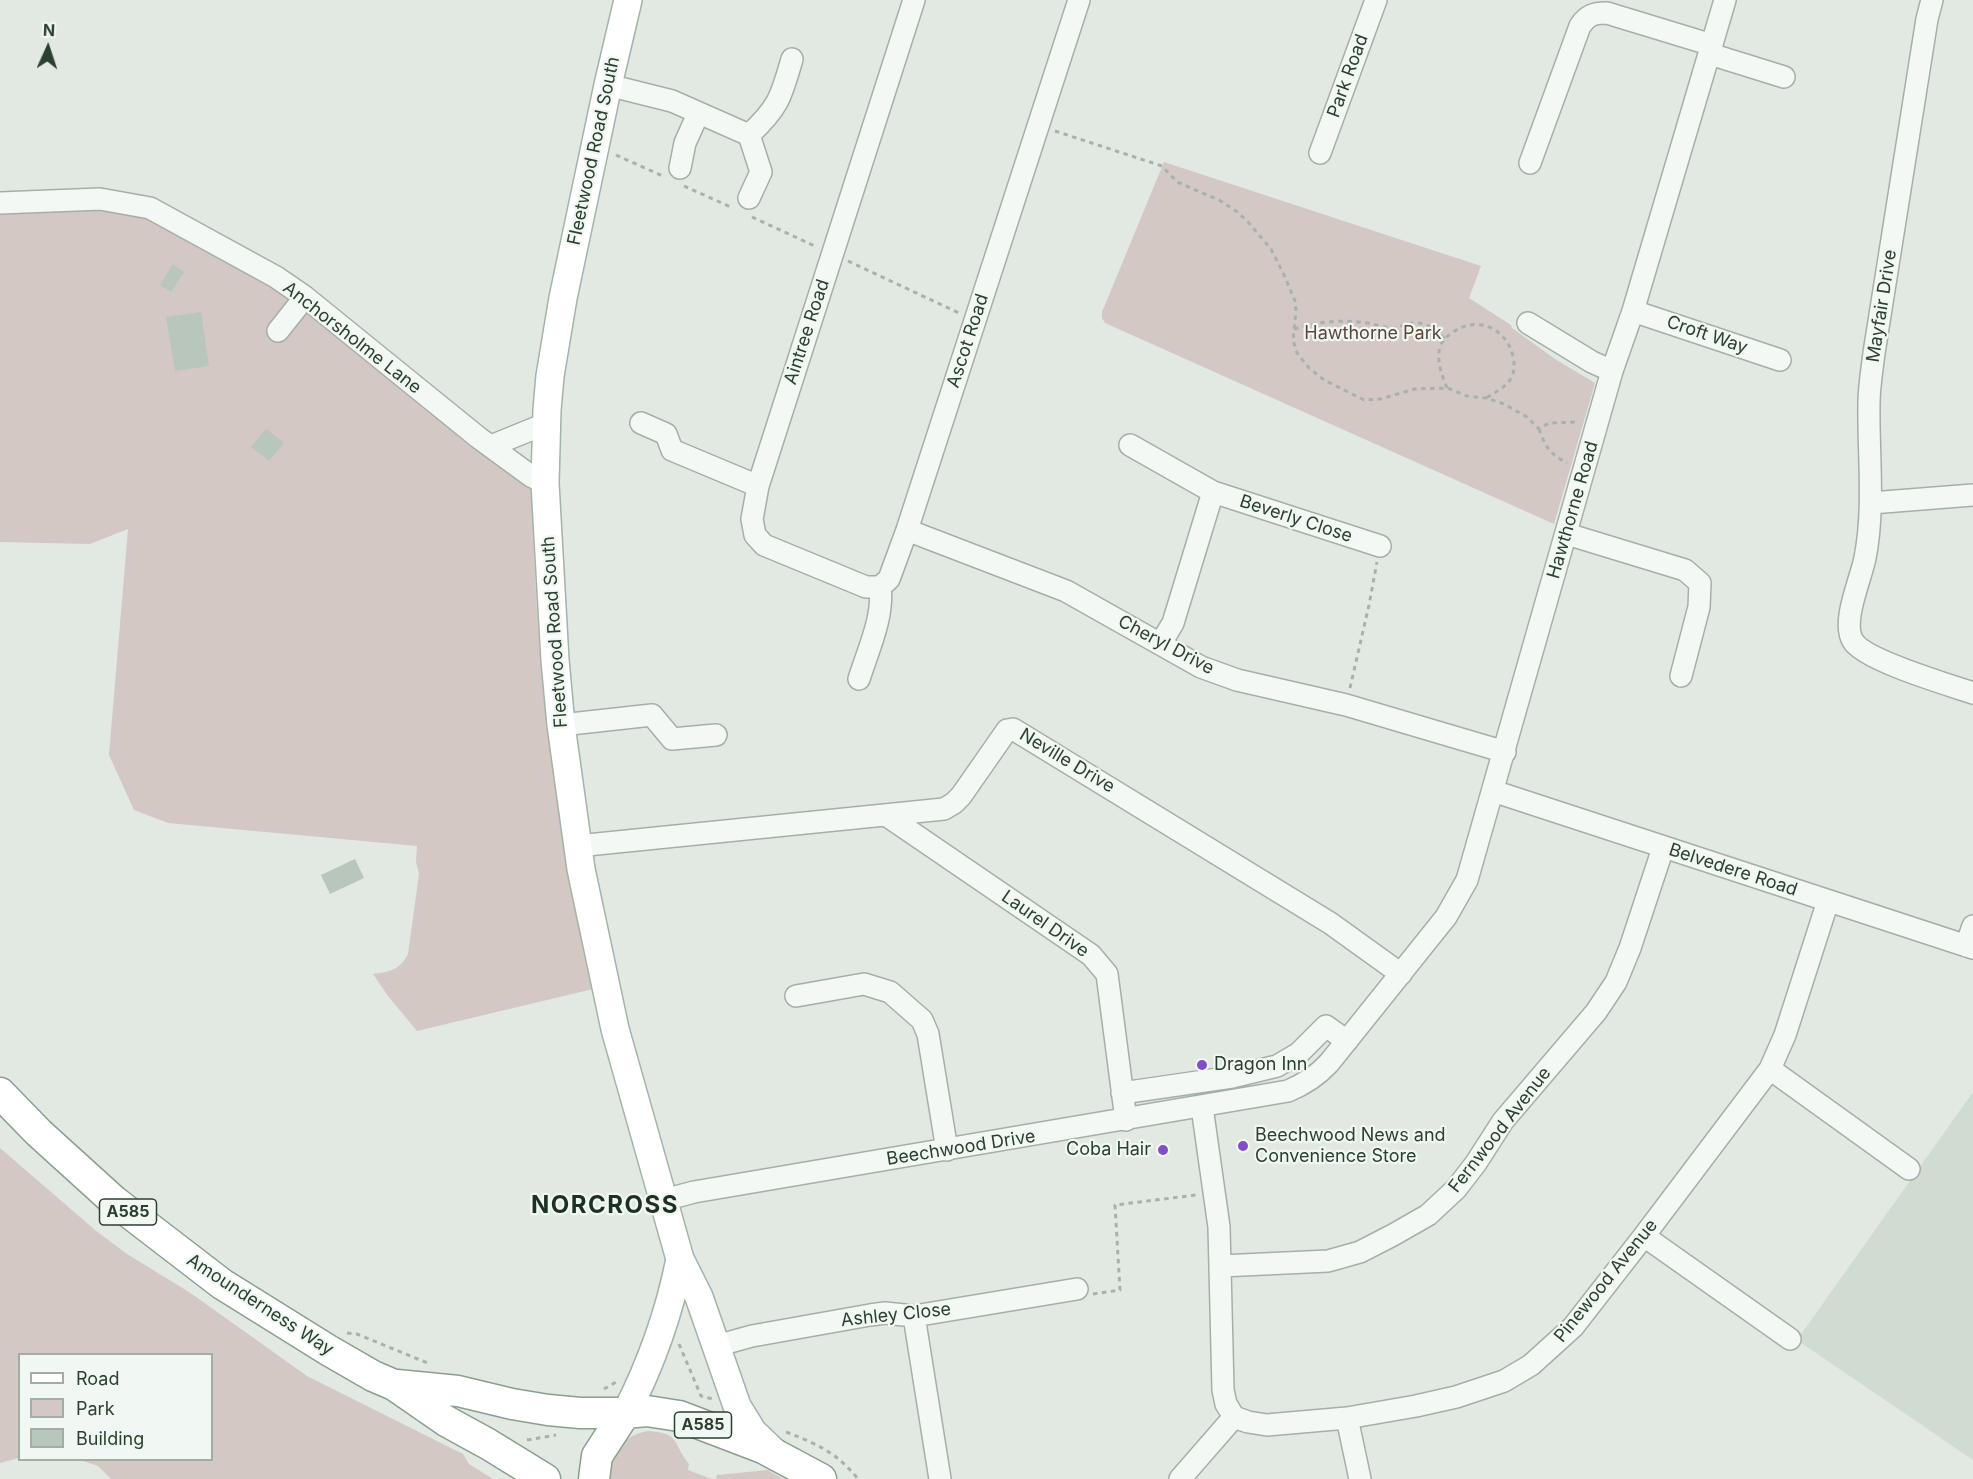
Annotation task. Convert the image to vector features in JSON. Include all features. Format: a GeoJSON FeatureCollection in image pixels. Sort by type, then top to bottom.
{"type":"FeatureCollection","features":[{"type":"Feature","properties":{"kind":"highway","name":"Amounderness Way"},"geometry":{"type":"LineString","coordinates":[[0,1093],[39,1133],[114,1201],[222,1284],[346,1360],[394,1385],[446,1421],[544,1479]]}},
{"type":"Feature","properties":{"kind":"highway","name":"Amounderness Way"},"geometry":{"type":"LineString","coordinates":[[394,1385],[458,1391],[548,1410],[626,1413]]}},
{"type":"Feature","properties":{"kind":"highway","name":"A585"},"geometry":{"type":"LineString","coordinates":[[626,1413],[658,1412],[679,1416],[796,1462]]}},
{"type":"Feature","properties":{"kind":"highway"},"geometry":{"type":"LineString","coordinates":[[594,1479],[597,1456],[626,1413]]}},
{"type":"Feature","properties":{"kind":"main road","name":"Fleetwood Road South"},"geometry":{"type":"LineString","coordinates":[[628,0],[563,298],[550,376],[544,483],[561,725],[578,846],[615,1029],[680,1259],[699,1297],[736,1406],[753,1432],[796,1462]]}},
{"type":"Feature","properties":{"kind":"main road","name":"Fleetwood Road South"},"geometry":{"type":"LineString","coordinates":[[626,1413],[650,1364],[661,1335],[680,1259]]}},
{"type":"Feature","properties":{"kind":"street","name":"Aintree Road"},"geometry":{"type":"LineString","coordinates":[[880,587],[866,587],[764,545],[755,535],[752,519],[758,486],[914,0]]}},
{"type":"Feature","properties":{"kind":"street","name":"Ascot Road"},"geometry":{"type":"LineString","coordinates":[[860,679],[879,613],[880,587],[889,579],[907,530],[1079,0]]}},
{"type":"Feature","properties":{"kind":"street","name":"Park Road"},"geometry":{"type":"LineString","coordinates":[[1320,153],[1376,0]]}},
{"type":"Feature","properties":{"kind":"street","name":"Hawthorne Road"},"geometry":{"type":"LineString","coordinates":[[1381,999],[1446,917],[1467,880],[1612,371],[1633,310],[1725,0]]}},
{"type":"Feature","properties":{"kind":"street","name":"Mayfair Drive"},"geometry":{"type":"LineString","coordinates":[[1932,0],[1927,19],[1873,365],[1869,400],[1870,503],[1865,556],[1848,629],[1853,642],[1862,651],[1973,693]]}},
{"type":"Feature","properties":{"kind":"street"},"geometry":{"type":"LineString","coordinates":[[1530,163],[1580,26],[1594,13],[1606,13],[1784,77]]}},
{"type":"Feature","properties":{"kind":"street"},"geometry":{"type":"LineString","coordinates":[[749,135],[767,118],[780,99],[792,59]]}},
{"type":"Feature","properties":{"kind":"street"},"geometry":{"type":"LineString","coordinates":[[608,85],[672,101],[749,135],[761,172],[744,207]]}},
{"type":"Feature","properties":{"kind":"street"},"geometry":{"type":"LineString","coordinates":[[678,177],[685,143],[698,114]]}},
{"type":"Feature","properties":{"kind":"street","name":"Anchorsholme Lane"},"geometry":{"type":"LineString","coordinates":[[0,203],[100,199],[150,208],[276,278],[305,297],[382,361],[491,446],[544,483]]}},
{"type":"Feature","properties":{"kind":"street"},"geometry":{"type":"LineString","coordinates":[[278,331],[305,297]]}},
{"type":"Feature","properties":{"kind":"street","name":"Croft Way"},"geometry":{"type":"LineString","coordinates":[[1633,310],[1780,360]]}},
{"type":"Feature","properties":{"kind":"street"},"geometry":{"type":"LineString","coordinates":[[1528,323],[1592,363],[1612,371]]}},
{"type":"Feature","properties":{"kind":"street"},"geometry":{"type":"LineString","coordinates":[[641,423],[666,434],[672,450],[758,486]]}},
{"type":"Feature","properties":{"kind":"street"},"geometry":{"type":"LineString","coordinates":[[491,446],[546,424]]}},
{"type":"Feature","properties":{"kind":"street","name":"Beverly Close"},"geometry":{"type":"LineString","coordinates":[[1130,445],[1213,492],[1380,546]]}},
{"type":"Feature","properties":{"kind":"street"},"geometry":{"type":"LineString","coordinates":[[1161,644],[1173,623],[1213,492]]}},
{"type":"Feature","properties":{"kind":"street"},"geometry":{"type":"LineString","coordinates":[[1870,503],[1973,495]]}},
{"type":"Feature","properties":{"kind":"street","name":"Cheryl Drive"},"geometry":{"type":"LineString","coordinates":[[907,530],[1066,591],[1202,667],[1237,680],[1346,705],[1505,752]]}},
{"type":"Feature","properties":{"kind":"street"},"geometry":{"type":"LineString","coordinates":[[1567,534],[1685,570],[1700,584],[1699,607],[1681,676]]}},
{"type":"Feature","properties":{"kind":"street"},"geometry":{"type":"LineString","coordinates":[[561,725],[652,715],[672,739],[716,735]]}},
{"type":"Feature","properties":{"kind":"street","name":"Neville Drive"},"geometry":{"type":"LineString","coordinates":[[578,846],[944,808],[961,796],[1007,730],[1013,729],[1330,923],[1401,974]]}},
{"type":"Feature","properties":{"kind":"street","name":"Belvedere Road"},"geometry":{"type":"LineString","coordinates":[[1493,791],[1970,947]]}},
{"type":"Feature","properties":{"kind":"street","name":"Laurel Drive"},"geometry":{"type":"LineString","coordinates":[[886,815],[1101,965],[1107,974],[1126,1120]]}},
{"type":"Feature","properties":{"kind":"street","name":"Fernwood Avenue"},"geometry":{"type":"LineString","coordinates":[[1221,1266],[1328,1261],[1360,1252],[1428,1215],[1456,1189],[1476,1163],[1503,1120],[1596,1012],[1616,982],[1630,948],[1663,848]]}},
{"type":"Feature","properties":{"kind":"street","name":"Pinewood Avenue"},"geometry":{"type":"LineString","coordinates":[[1234,1417],[1267,1425],[1347,1418],[1456,1397],[1503,1381],[1530,1365],[1573,1327],[1770,1069],[1785,1035],[1828,901]]}},
{"type":"Feature","properties":{"kind":"street"},"geometry":{"type":"LineString","coordinates":[[1970,947],[1973,926]]}},
{"type":"Feature","properties":{"kind":"street"},"geometry":{"type":"LineString","coordinates":[[796,996],[864,984],[890,992],[922,1020],[928,1034],[947,1150]]}},
{"type":"Feature","properties":{"kind":"street","name":"Beechwood Drive"},"geometry":{"type":"LineString","coordinates":[[664,1200],[694,1192],[1288,1092],[1318,1075],[1381,999]]}},
{"type":"Feature","properties":{"kind":"street"},"geometry":{"type":"LineString","coordinates":[[1122,1093],[1232,1077],[1277,1066],[1299,1053],[1326,1026],[1347,1041]]}},
{"type":"Feature","properties":{"kind":"street"},"geometry":{"type":"LineString","coordinates":[[1770,1069],[1909,1169]]}},
{"type":"Feature","properties":{"kind":"street"},"geometry":{"type":"LineString","coordinates":[[1180,1479],[1234,1417],[1226,1404],[1223,1390],[1219,1227],[1202,1107]]}},
{"type":"Feature","properties":{"kind":"street"},"geometry":{"type":"LineString","coordinates":[[1644,1236],[1790,1339]]}},
{"type":"Feature","properties":{"kind":"street","name":"Ashley Close"},"geometry":{"type":"LineString","coordinates":[[716,1346],[752,1336],[870,1315],[885,1313],[914,1316],[1077,1289]]}},
{"type":"Feature","properties":{"kind":"street"},"geometry":{"type":"LineString","coordinates":[[914,1316],[940,1479]]}},
{"type":"Feature","properties":{"kind":"street"},"geometry":{"type":"LineString","coordinates":[[1347,1418],[1360,1479]]}},
{"type":"Feature","properties":{"kind":"path"},"geometry":{"type":"LineString","coordinates":[[1039,126],[1162,166],[1177,182],[1219,200],[1236,211],[1271,249],[1295,301],[1293,340],[1297,353],[1309,368],[1324,380],[1364,400],[1380,399],[1415,389],[1448,388],[1467,396],[1486,398],[1504,404],[1527,417],[1539,429],[1547,448],[1554,456],[1584,468]]}},
{"type":"Feature","properties":{"kind":"path"},"geometry":{"type":"LineString","coordinates":[[595,145],[678,177],[744,207],[832,254],[975,319]]}},
{"type":"Feature","properties":{"kind":"path"},"geometry":{"type":"LineString","coordinates":[[1294,329],[1309,324],[1341,321],[1373,324],[1394,329],[1409,323],[1420,323],[1435,330],[1444,339]]}},
{"type":"Feature","properties":{"kind":"path"},"geometry":{"type":"LineString","coordinates":[[1448,388],[1439,362],[1440,348],[1444,339],[1457,329],[1473,324],[1491,327],[1505,337],[1515,365],[1513,375],[1506,386],[1486,398]]}},
{"type":"Feature","properties":{"kind":"path"},"geometry":{"type":"LineString","coordinates":[[1539,429],[1549,423],[1565,422],[1579,422],[1596,427]]}},
{"type":"Feature","properties":{"kind":"path"},"geometry":{"type":"LineString","coordinates":[[1346,705],[1380,546]]}},
{"type":"Feature","properties":{"kind":"path"},"geometry":{"type":"LineString","coordinates":[[1077,1289],[1096,1294],[1120,1290],[1115,1204],[1214,1193]]}},
{"type":"Feature","properties":{"kind":"path"},"geometry":{"type":"LineString","coordinates":[[357,1334],[436,1366]]}},
{"type":"Feature","properties":{"kind":"path"},"geometry":{"type":"LineString","coordinates":[[661,1335],[677,1339],[701,1396],[712,1400],[731,1394]]}},
{"type":"Feature","properties":{"kind":"path"},"geometry":{"type":"LineString","coordinates":[[602,1390],[619,1380]]}},
{"type":"Feature","properties":{"kind":"path"},"geometry":{"type":"LineString","coordinates":[[796,1462],[831,1452],[858,1479]]}},
{"type":"Feature","properties":{"kind":"shaded area"},"geometry":{"type":"Polygon","coordinates":[[[1973,1092],[1973,1460],[1797,1340],[1973,1092]]]}},
{"type":"Feature","properties":{"kind":"green space","name":"Hawthorne Park"},"geometry":{"type":"Polygon","coordinates":[[[1164,162],[1481,266],[1469,298],[1511,325],[1555,359],[1595,383],[1554,524],[1105,323],[1102,312],[1164,162]]]}},
{"type":"Feature","properties":{"kind":"green space"},"geometry":{"type":"Polygon","coordinates":[[[0,203],[150,208],[276,277],[531,476],[537,616],[545,700],[554,773],[593,989],[417,1031],[373,974],[394,969],[408,954],[419,874],[416,862],[417,846],[168,823],[134,810],[109,755],[128,529],[90,544],[0,542],[0,203]]]}},
{"type":"Feature","properties":{"kind":"green space"},"geometry":{"type":"Polygon","coordinates":[[[0,1148],[95,1230],[127,1254],[189,1292],[307,1376],[463,1454],[469,1464],[493,1479],[111,1479],[98,1466],[83,1461],[213,1461],[213,1353],[18,1353],[18,1458],[0,1463],[0,1148]]]}},
{"type":"Feature","properties":{"kind":"green space"},"geometry":{"type":"Polygon","coordinates":[[[648,1431],[659,1432],[671,1437],[689,1464],[688,1470],[712,1479],[607,1479],[611,1461],[619,1447],[631,1437],[648,1431]]]}},
{"type":"Feature","properties":{"kind":"green space"},"geometry":{"type":"Polygon","coordinates":[[[768,1470],[783,1479],[716,1479],[717,1475],[768,1470]]]}},
{"type":"Feature","properties":{"kind":"building"},"geometry":{"type":"Polygon","coordinates":[[[173,264],[184,272],[171,292],[160,285],[173,264]]]}},
{"type":"Feature","properties":{"kind":"building"},"geometry":{"type":"Polygon","coordinates":[[[201,312],[209,366],[175,371],[166,317],[201,312]]]}},
{"type":"Feature","properties":{"kind":"building"},"geometry":{"type":"Polygon","coordinates":[[[266,429],[284,443],[269,461],[251,447],[266,429]]]}},
{"type":"Feature","properties":{"kind":"building"},"geometry":{"type":"Polygon","coordinates":[[[355,859],[364,878],[330,894],[321,875],[355,859]]]}},
{"type":"Feature","properties":{"kind":"place","name":"Dragon Inn"},"geometry":{"type":"Point","coordinates":[1202,1065]}},
{"type":"Feature","properties":{"kind":"place","name":"Beechwood News and Convenience Store"},"geometry":{"type":"Point","coordinates":[1243,1146]}},
{"type":"Feature","properties":{"kind":"place","name":"Coba Hair"},"geometry":{"type":"Point","coordinates":[1163,1150]}},
{"type":"Feature","properties":{"kind":"district","name":"NORCROSS"},"geometry":{"type":"Point","coordinates":[605,1206]}}]}
